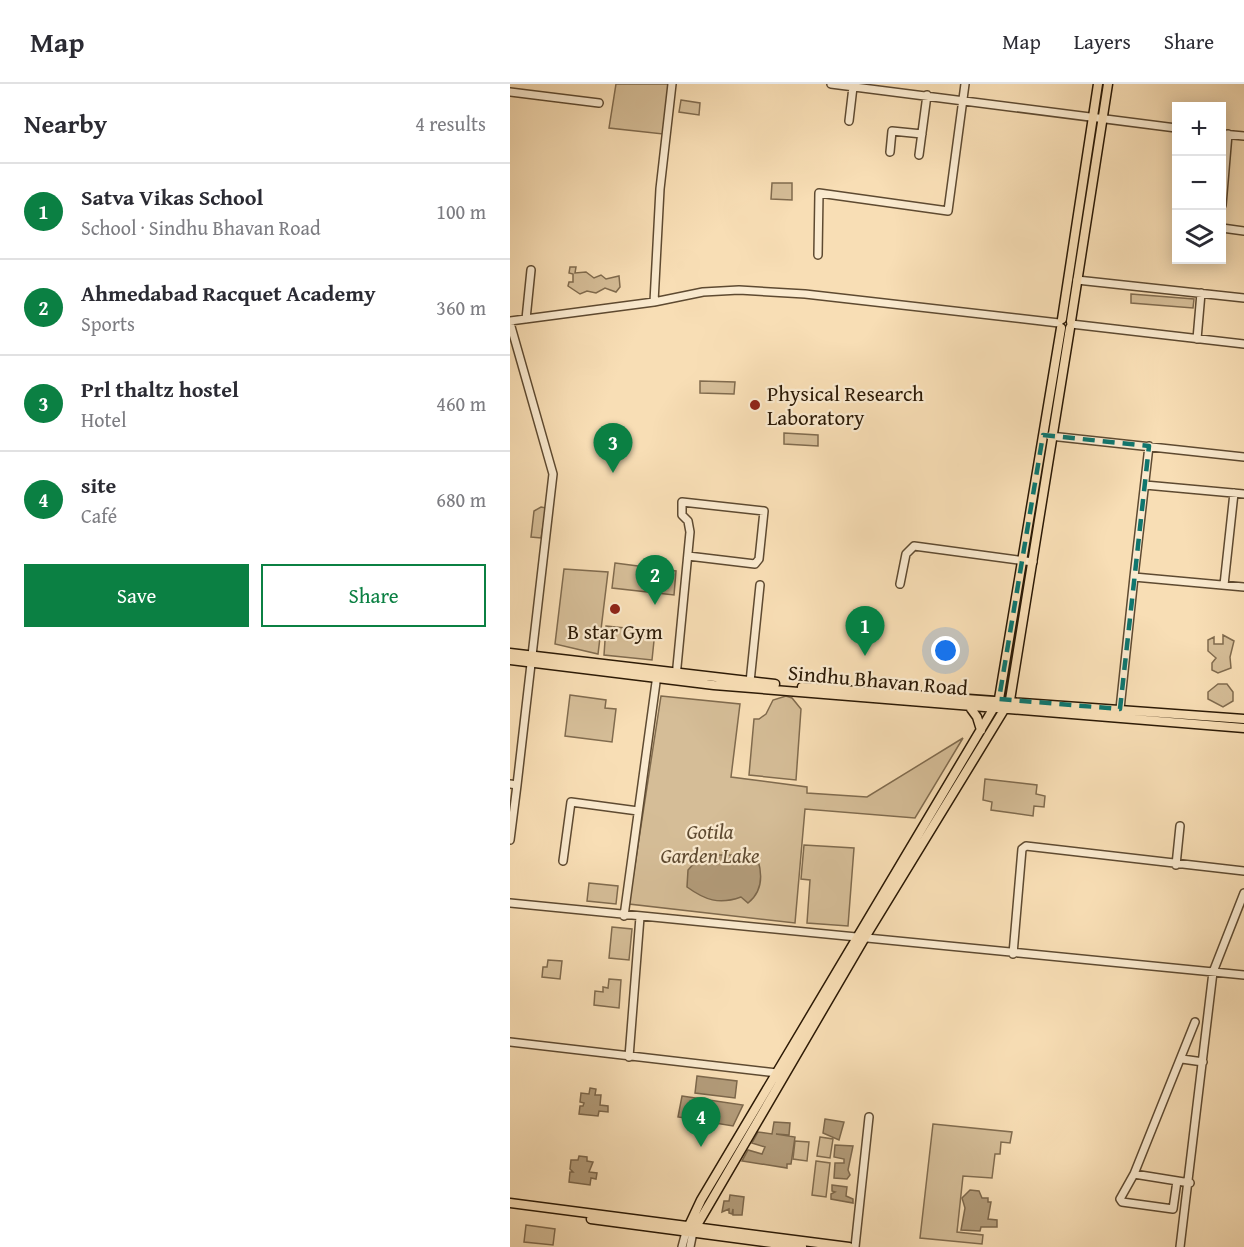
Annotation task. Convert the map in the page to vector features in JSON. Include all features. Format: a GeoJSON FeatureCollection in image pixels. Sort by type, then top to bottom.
{"type":"FeatureCollection","features":[{"type":"Feature","properties":{"kind":"main road"},"geometry":{"type":"LineString","coordinates":[[690,1229],[777,1073],[1010,700],[1053,436],[1098,84]]}},
{"type":"Feature","properties":{"kind":"main road"},"geometry":{"type":"LineString","coordinates":[[690,1229],[999,699],[1043,435],[1077,280],[1108,84]]}},
{"type":"Feature","properties":{"kind":"main road","name":"Sindhu Bhavan Road"},"geometry":{"type":"LineString","coordinates":[[510,653],[533,659],[676,677],[969,706],[1244,728]]}},
{"type":"Feature","properties":{"kind":"main road","name":"Sindhu Bhavan Road"},"geometry":{"type":"LineString","coordinates":[[510,660],[533,659]]}},
{"type":"Feature","properties":{"kind":"main road","name":"Sindhu Bhavan Road"},"geometry":{"type":"LineString","coordinates":[[676,677],[999,699],[1244,719]]}},
{"type":"Feature","properties":{"kind":"main road"},"geometry":{"type":"LineString","coordinates":[[969,706],[977,717],[981,730]]}},
{"type":"Feature","properties":{"kind":"main road"},"geometry":{"type":"LineString","coordinates":[[510,1203],[690,1229],[739,1243],[802,1247]]}},
{"type":"Feature","properties":{"kind":"main road"},"geometry":{"type":"LineString","coordinates":[[510,1208],[849,1247]]}},
{"type":"Feature","properties":{"kind":"street"},"geometry":{"type":"LineString","coordinates":[[654,302],[660,189],[672,84]]}},
{"type":"Feature","properties":{"kind":"street"},"geometry":{"type":"LineString","coordinates":[[831,84],[1172,127]]}},
{"type":"Feature","properties":{"kind":"street"},"geometry":{"type":"LineString","coordinates":[[818,255],[819,193],[948,211],[965,84]]}},
{"type":"Feature","properties":{"kind":"street"},"geometry":{"type":"LineString","coordinates":[[849,121],[853,87]]}},
{"type":"Feature","properties":{"kind":"street"},"geometry":{"type":"LineString","coordinates":[[510,92],[598,103]]}},
{"type":"Feature","properties":{"kind":"street"},"geometry":{"type":"LineString","coordinates":[[919,156],[927,96]]}},
{"type":"Feature","properties":{"kind":"street"},"geometry":{"type":"LineString","coordinates":[[890,152],[892,130],[922,134]]}},
{"type":"Feature","properties":{"kind":"street"},"geometry":{"type":"LineString","coordinates":[[1226,134],[1244,136]]}},
{"type":"Feature","properties":{"kind":"street"},"geometry":{"type":"LineString","coordinates":[[1226,229],[1244,231]]}},
{"type":"Feature","properties":{"kind":"street"},"geometry":{"type":"LineString","coordinates":[[526,319],[531,270]]}},
{"type":"Feature","properties":{"kind":"street"},"geometry":{"type":"LineString","coordinates":[[1077,280],[1244,298]]}},
{"type":"Feature","properties":{"kind":"street"},"geometry":{"type":"LineString","coordinates":[[510,840],[513,784],[533,659],[553,474],[510,322],[654,302],[703,292],[739,290],[816,295],[1244,344]]}},
{"type":"Feature","properties":{"kind":"street"},"geometry":{"type":"LineString","coordinates":[[1197,339],[1201,293]]}},
{"type":"Feature","properties":{"kind":"street"},"geometry":{"type":"LineString","coordinates":[[1043,435],[1244,457]]}},
{"type":"Feature","properties":{"kind":"street"},"geometry":{"type":"LineString","coordinates":[[1120,709],[1149,446]]}},
{"type":"Feature","properties":{"kind":"street"},"geometry":{"type":"LineString","coordinates":[[1144,485],[1244,494]]}},
{"type":"Feature","properties":{"kind":"street"},"geometry":{"type":"LineString","coordinates":[[1224,585],[1234,493]]}},
{"type":"Feature","properties":{"kind":"street"},"geometry":{"type":"LineString","coordinates":[[676,677],[690,532],[688,521],[682,515],[682,502],[764,511],[759,559],[755,564],[688,556]]}},
{"type":"Feature","properties":{"kind":"street"},"geometry":{"type":"LineString","coordinates":[[900,584],[906,554],[914,546],[1033,562]]}},
{"type":"Feature","properties":{"kind":"street"},"geometry":{"type":"LineString","coordinates":[[1134,576],[1244,587]]}},
{"type":"Feature","properties":{"kind":"street"},"geometry":{"type":"LineString","coordinates":[[750,682],[760,585]]}},
{"type":"Feature","properties":{"kind":"street"},"geometry":{"type":"LineString","coordinates":[[624,916],[657,674]]}},
{"type":"Feature","properties":{"kind":"street"},"geometry":{"type":"LineString","coordinates":[[563,861],[571,802],[638,812]]}},
{"type":"Feature","properties":{"kind":"street"},"geometry":{"type":"LineString","coordinates":[[1176,865],[1180,826]]}},
{"type":"Feature","properties":{"kind":"street"},"geometry":{"type":"LineString","coordinates":[[1013,954],[1022,849],[1026,846],[1244,871]]}},
{"type":"Feature","properties":{"kind":"street"},"geometry":{"type":"LineString","coordinates":[[1180,1247],[1190,1183],[1213,972],[1244,893]]}},
{"type":"Feature","properties":{"kind":"street"},"geometry":{"type":"LineString","coordinates":[[510,903],[624,916],[1244,975]]}},
{"type":"Feature","properties":{"kind":"street"},"geometry":{"type":"LineString","coordinates":[[629,1057],[640,917]]}},
{"type":"Feature","properties":{"kind":"street"},"geometry":{"type":"LineString","coordinates":[[1177,1181],[1173,1209],[1122,1202],[1120,1199],[1134,1174],[1195,1022]]}},
{"type":"Feature","properties":{"kind":"street"},"geometry":{"type":"LineString","coordinates":[[510,1042],[777,1073]]}},
{"type":"Feature","properties":{"kind":"street"},"geometry":{"type":"LineString","coordinates":[[1182,1059],[1203,1062]]}},
{"type":"Feature","properties":{"kind":"street"},"geometry":{"type":"LineString","coordinates":[[855,1247],[869,1117]]}},
{"type":"Feature","properties":{"kind":"street"},"geometry":{"type":"LineString","coordinates":[[1134,1174],[1190,1183]]}},
{"type":"Feature","properties":{"kind":"street"},"geometry":{"type":"LineString","coordinates":[[682,1247],[690,1229]]}},
{"type":"Feature","properties":{"kind":"street"},"geometry":{"type":"LineString","coordinates":[[690,1229],[690,1247]]}},
{"type":"Feature","properties":{"kind":"highlighted area"},"geometry":{"type":"Polygon","coordinates":[[[1043,435],[1149,446],[1120,709],[999,699],[1043,435]]]}},
{"type":"Feature","properties":{"kind":"green space"},"geometry":{"type":"Polygon","coordinates":[[[616,84],[669,84],[663,134],[609,128],[616,84]]]}},
{"type":"Feature","properties":{"kind":"green space"},"geometry":{"type":"Polygon","coordinates":[[[681,100],[700,103],[699,115],[679,112],[681,100]]]}},
{"type":"Feature","properties":{"kind":"green space"},"geometry":{"type":"Polygon","coordinates":[[[772,183],[792,183],[792,200],[771,199],[772,183]]]}},
{"type":"Feature","properties":{"kind":"green space"},"geometry":{"type":"Polygon","coordinates":[[[570,267],[576,267],[575,273],[586,272],[594,278],[601,275],[606,279],[619,276],[620,287],[616,292],[605,288],[596,293],[587,291],[580,294],[568,286],[569,282],[573,282],[573,274],[569,273],[570,267]]]}},
{"type":"Feature","properties":{"kind":"green space"},"geometry":{"type":"Polygon","coordinates":[[[1131,294],[1194,299],[1193,308],[1131,303],[1131,294]]]}},
{"type":"Feature","properties":{"kind":"green space"},"geometry":{"type":"Polygon","coordinates":[[[700,381],[735,382],[734,394],[700,393],[700,381]]]}},
{"type":"Feature","properties":{"kind":"green space"},"geometry":{"type":"Polygon","coordinates":[[[784,433],[818,435],[818,446],[784,444],[784,433]]]}},
{"type":"Feature","properties":{"kind":"green space"},"geometry":{"type":"Polygon","coordinates":[[[541,507],[546,508],[541,538],[531,537],[534,511],[541,507]]]}},
{"type":"Feature","properties":{"kind":"green space"},"geometry":{"type":"Polygon","coordinates":[[[615,563],[676,571],[674,595],[612,588],[615,563]]]}},
{"type":"Feature","properties":{"kind":"green space"},"geometry":{"type":"Polygon","coordinates":[[[564,569],[608,572],[598,654],[555,644],[564,569]]]}},
{"type":"Feature","properties":{"kind":"green space"},"geometry":{"type":"Polygon","coordinates":[[[606,626],[655,631],[652,660],[604,655],[606,626]]]}},
{"type":"Feature","properties":{"kind":"green space"},"geometry":{"type":"Polygon","coordinates":[[[1223,635],[1234,641],[1230,657],[1231,668],[1218,673],[1212,670],[1212,663],[1216,658],[1208,651],[1208,640],[1214,637],[1214,644],[1223,644],[1223,635]]]}},
{"type":"Feature","properties":{"kind":"green space"},"geometry":{"type":"Polygon","coordinates":[[[1218,684],[1227,684],[1233,692],[1233,701],[1223,707],[1208,699],[1208,692],[1218,684]]]}},
{"type":"Feature","properties":{"kind":"green space"},"geometry":{"type":"Polygon","coordinates":[[[570,695],[606,700],[605,708],[616,709],[612,742],[565,736],[570,695]]]}},
{"type":"Feature","properties":{"kind":"green space","name":"Gotila Garden Lake"},"geometry":{"type":"Polygon","coordinates":[[[661,696],[740,704],[731,777],[807,787],[807,793],[867,797],[963,738],[915,818],[805,809],[795,923],[629,904],[661,696]]]}},
{"type":"Feature","properties":{"kind":"green space"},"geometry":{"type":"Polygon","coordinates":[[[786,696],[792,698],[801,709],[796,780],[749,775],[754,719],[759,719],[766,714],[773,700],[786,696]]]}},
{"type":"Feature","properties":{"kind":"green space"},"geometry":{"type":"Polygon","coordinates":[[[985,779],[1037,785],[1036,794],[1045,796],[1044,807],[1034,806],[1033,816],[991,810],[992,802],[983,800],[985,779]]]}},
{"type":"Feature","properties":{"kind":"green space"},"geometry":{"type":"Polygon","coordinates":[[[804,845],[854,848],[848,926],[807,923],[810,880],[801,879],[804,845]]]}},
{"type":"Feature","properties":{"kind":"green space"},"geometry":{"type":"Polygon","coordinates":[[[589,883],[618,886],[616,904],[587,901],[589,883]]]}},
{"type":"Feature","properties":{"kind":"green space"},"geometry":{"type":"Polygon","coordinates":[[[612,927],[632,929],[629,960],[609,958],[612,927]]]}},
{"type":"Feature","properties":{"kind":"green space"},"geometry":{"type":"Polygon","coordinates":[[[548,960],[562,961],[560,979],[542,977],[543,967],[547,967],[548,960]]]}},
{"type":"Feature","properties":{"kind":"green space"},"geometry":{"type":"Polygon","coordinates":[[[609,979],[621,980],[619,1008],[594,1005],[595,991],[603,992],[603,987],[608,988],[609,979]]]}},
{"type":"Feature","properties":{"kind":"green space"},"geometry":{"type":"Polygon","coordinates":[[[933,1124],[1012,1132],[1010,1143],[1001,1142],[1000,1154],[995,1154],[992,1178],[963,1176],[957,1232],[983,1235],[982,1244],[920,1238],[933,1124]]]}},
{"type":"Feature","properties":{"kind":"green space"},"geometry":{"type":"Polygon","coordinates":[[[820,1137],[833,1139],[830,1158],[817,1156],[820,1137]]]}},
{"type":"Feature","properties":{"kind":"green space"},"geometry":{"type":"Polygon","coordinates":[[[795,1141],[809,1142],[807,1161],[793,1159],[795,1141]]]}},
{"type":"Feature","properties":{"kind":"green space"},"geometry":{"type":"Polygon","coordinates":[[[816,1161],[830,1163],[826,1197],[812,1195],[816,1161]]]}},
{"type":"Feature","properties":{"kind":"green space"},"geometry":{"type":"Polygon","coordinates":[[[526,1225],[555,1229],[553,1245],[524,1242],[526,1225]]]}},
{"type":"Feature","properties":{"kind":"shaded area"},"geometry":{"type":"Polygon","coordinates":[[[713,855],[738,855],[758,860],[761,872],[760,884],[753,899],[748,903],[741,897],[726,901],[712,900],[687,887],[688,870],[698,859],[713,855]]]}},
{"type":"Feature","properties":{"kind":"shaded area"},"geometry":{"type":"Polygon","coordinates":[[[697,1076],[737,1081],[735,1098],[695,1093],[697,1076]]]}},
{"type":"Feature","properties":{"kind":"shaded area"},"geometry":{"type":"Polygon","coordinates":[[[590,1088],[596,1089],[595,1095],[601,1095],[600,1105],[608,1106],[608,1112],[599,1111],[598,1116],[579,1114],[580,1106],[584,1103],[580,1102],[581,1093],[589,1094],[590,1088]]]}},
{"type":"Feature","properties":{"kind":"shaded area"},"geometry":{"type":"Polygon","coordinates":[[[682,1096],[743,1105],[733,1126],[678,1117],[682,1096]]]}},
{"type":"Feature","properties":{"kind":"shaded area"},"geometry":{"type":"Polygon","coordinates":[[[825,1119],[844,1122],[839,1140],[823,1133],[825,1119]]]}},
{"type":"Feature","properties":{"kind":"shaded area"},"geometry":{"type":"Polygon","coordinates":[[[774,1122],[790,1123],[789,1135],[776,1134],[795,1137],[791,1164],[787,1164],[787,1168],[742,1161],[748,1150],[762,1154],[765,1147],[752,1143],[758,1132],[772,1134],[774,1122]]]}},
{"type":"Feature","properties":{"kind":"shaded area"},"geometry":{"type":"Polygon","coordinates":[[[835,1145],[853,1146],[848,1170],[850,1175],[847,1179],[834,1178],[835,1163],[844,1163],[844,1159],[834,1157],[835,1145]]]}},
{"type":"Feature","properties":{"kind":"shaded area"},"geometry":{"type":"Polygon","coordinates":[[[579,1156],[587,1157],[587,1161],[593,1162],[589,1172],[597,1173],[596,1179],[591,1178],[590,1185],[569,1182],[570,1172],[573,1172],[570,1169],[571,1160],[578,1160],[579,1156]]]}},
{"type":"Feature","properties":{"kind":"shaded area"},"geometry":{"type":"Polygon","coordinates":[[[832,1185],[847,1187],[846,1196],[853,1199],[853,1203],[831,1199],[831,1194],[835,1192],[832,1191],[832,1185]]]}},
{"type":"Feature","properties":{"kind":"shaded area"},"geometry":{"type":"Polygon","coordinates":[[[970,1190],[979,1191],[982,1198],[988,1198],[988,1202],[991,1202],[988,1219],[997,1220],[997,1227],[981,1227],[980,1231],[961,1230],[965,1208],[962,1198],[970,1190]]]}},
{"type":"Feature","properties":{"kind":"shaded area"},"geometry":{"type":"Polygon","coordinates":[[[730,1195],[744,1197],[742,1215],[733,1215],[733,1209],[732,1214],[729,1213],[729,1209],[722,1212],[724,1201],[729,1201],[730,1195]]]}},
{"type":"Feature","properties":{"kind":"place","name":"Physical Research Laboratory"},"geometry":{"type":"Point","coordinates":[755,405]}},
{"type":"Feature","properties":{"kind":"place","name":"Prl thaltz hostel"},"geometry":{"type":"Point","coordinates":[613,473]}},
{"type":"Feature","properties":{"kind":"place","name":"Ahmedabad Racquet Academy"},"geometry":{"type":"Point","coordinates":[655,605]}},
{"type":"Feature","properties":{"kind":"place","name":"B star Gym"},"geometry":{"type":"Point","coordinates":[615,609]}},
{"type":"Feature","properties":{"kind":"place","name":"Satva Vikas School"},"geometry":{"type":"Point","coordinates":[865,656]}},
{"type":"Feature","properties":{"kind":"place","name":"site"},"geometry":{"type":"Point","coordinates":[701,1147]}}]}
